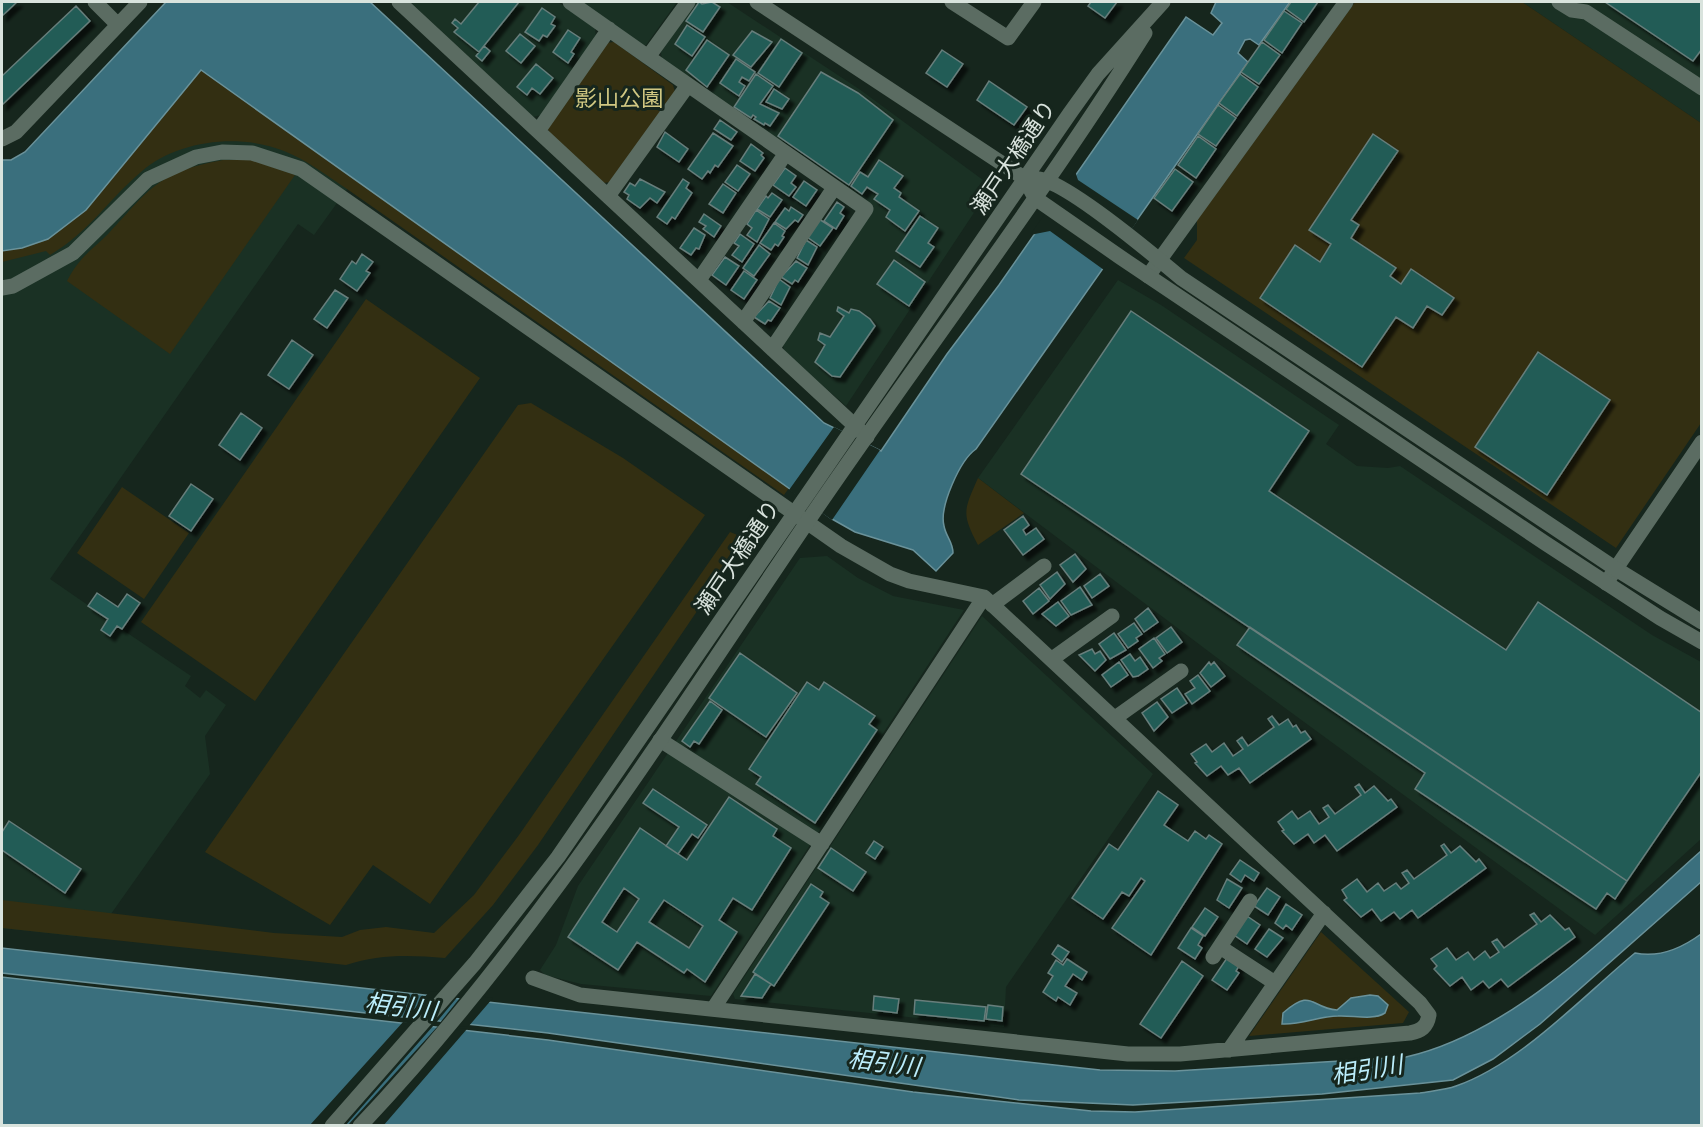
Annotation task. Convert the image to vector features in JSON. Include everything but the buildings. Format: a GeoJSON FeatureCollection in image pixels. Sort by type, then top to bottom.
{"type":"FeatureCollection","features":[{"type":"Feature","properties":{"kind":"street"},"geometry":{"type":"LineString","coordinates":[[95,2],[118,25]]}},
{"type":"Feature","properties":{"kind":"street"},"geometry":{"type":"LineString","coordinates":[[2,139],[16,132],[140,2]]}},
{"type":"Feature","properties":{"kind":"street"},"geometry":{"type":"LineString","coordinates":[[399,2],[772,349],[851,430],[866,439]]}},
{"type":"Feature","properties":{"kind":"street"},"geometry":{"type":"LineString","coordinates":[[570,2],[866,209],[772,349]]}},
{"type":"Feature","properties":{"kind":"street"},"geometry":{"type":"LineString","coordinates":[[648,57],[688,2]]}},
{"type":"Feature","properties":{"kind":"street"},"geometry":{"type":"LineString","coordinates":[[757,2],[1024,178],[1035,198],[1148,276],[1606,583],[1701,642]]}},
{"type":"Feature","properties":{"kind":"street"},"geometry":{"type":"LineString","coordinates":[[952,2],[1008,38],[1034,2]]}},
{"type":"Feature","properties":{"kind":"street","name":"瀬戸大橋通り"},"geometry":{"type":"LineString","coordinates":[[332,1125],[397,1055],[475,963],[558,857],[1024,178],[1098,74],[1164,2]]}},
{"type":"Feature","properties":{"kind":"street","name":"瀬戸大橋通り"},"geometry":{"type":"LineString","coordinates":[[360,1125],[424,1054],[498,965],[572,866],[816,509],[1048,180],[1164,2]]}},
{"type":"Feature","properties":{"kind":"street"},"geometry":{"type":"LineString","coordinates":[[1148,276],[1346,2]]}},
{"type":"Feature","properties":{"kind":"street"},"geometry":{"type":"LineString","coordinates":[[1559,2],[1572,10],[1586,12],[1701,88]]}},
{"type":"Feature","properties":{"kind":"street"},"geometry":{"type":"LineString","coordinates":[[538,131],[609,29]]}},
{"type":"Feature","properties":{"kind":"street"},"geometry":{"type":"LineString","coordinates":[[608,196],[688,85]]}},
{"type":"Feature","properties":{"kind":"street"},"geometry":{"type":"LineString","coordinates":[[2,288],[13,286],[73,253],[103,226],[148,179],[196,157],[222,152],[252,153],[279,160],[301,170],[807,523],[890,574],[988,601],[1324,913],[1427,1010],[1429,1015],[1425,1026],[1419,1032],[1229,1050],[1128,1054],[580,995],[533,978]]}},
{"type":"Feature","properties":{"kind":"street"},"geometry":{"type":"LineString","coordinates":[[699,280],[786,153]]}},
{"type":"Feature","properties":{"kind":"street"},"geometry":{"type":"LineString","coordinates":[[1024,178],[1048,180],[1062,189],[1133,238],[1181,278],[1616,568],[1701,622]]}},
{"type":"Feature","properties":{"kind":"street"},"geometry":{"type":"LineString","coordinates":[[742,322],[834,188]]}},
{"type":"Feature","properties":{"kind":"street"},"geometry":{"type":"LineString","coordinates":[[1606,583],[1701,442]]}},
{"type":"Feature","properties":{"kind":"street"},"geometry":{"type":"LineString","coordinates":[[713,1009],[822,844],[988,601],[1044,566]]}},
{"type":"Feature","properties":{"kind":"street"},"geometry":{"type":"LineString","coordinates":[[1052,659],[1112,616]]}},
{"type":"Feature","properties":{"kind":"street"},"geometry":{"type":"LineString","coordinates":[[1116,718],[1181,670]]}},
{"type":"Feature","properties":{"kind":"street"},"geometry":{"type":"LineString","coordinates":[[660,740],[822,844]]}},
{"type":"Feature","properties":{"kind":"street"},"geometry":{"type":"LineString","coordinates":[[1250,901],[1216,952],[1275,983]]}},
{"type":"Feature","properties":{"kind":"street"},"geometry":{"type":"LineString","coordinates":[[1229,1050],[1324,913]]}},
{"type":"Feature","properties":{"kind":"shaded area"},"geometry":{"type":"Polygon","coordinates":[[[410,2],[558,2],[595,28],[596,38],[541,115],[533,117],[410,2]]]}},
{"type":"Feature","properties":{"kind":"shaded area"},"geometry":{"type":"Polygon","coordinates":[[[579,2],[677,2],[646,45],[640,46],[579,2]]]}},
{"type":"Feature","properties":{"kind":"shaded area"},"geometry":{"type":"Polygon","coordinates":[[[696,2],[727,2],[859,89],[983,180],[985,196],[846,406],[784,352],[783,344],[873,209],[662,61],[661,52],[696,2]]]}},
{"type":"Feature","properties":{"kind":"shaded area"},"geometry":{"type":"Polygon","coordinates":[[[1522,2],[1701,2],[1701,123],[1522,2]]]}},
{"type":"Feature","properties":{"kind":"shaded area"},"geometry":{"type":"Polygon","coordinates":[[[201,70],[355,178],[314,235],[298,224],[50,579],[108,619],[101,630],[110,636],[117,626],[191,676],[185,686],[200,698],[206,690],[226,705],[205,736],[210,774],[94,938],[2,928],[2,251],[22,248],[48,239],[86,210],[201,70]]]}},
{"type":"Feature","properties":{"kind":"shaded area"},"geometry":{"type":"Polygon","coordinates":[[[1118,280],[1161,305],[1339,425],[1326,444],[1357,466],[1388,468],[1400,466],[1652,635],[1701,662],[1701,839],[1595,935],[1244,678],[978,478],[1118,280]]]}},
{"type":"Feature","properties":{"kind":"shaded area"},"geometry":{"type":"Polygon","coordinates":[[[827,556],[858,578],[893,596],[964,610],[711,996],[581,984],[545,975],[540,970],[556,945],[578,886],[800,558],[827,556]]]}},
{"type":"Feature","properties":{"kind":"shaded area"},"geometry":{"type":"Polygon","coordinates":[[[982,616],[1153,774],[1006,987],[1004,1027],[735,999],[733,994],[982,616]]]}},
{"type":"Feature","properties":{"kind":"green space"},"geometry":{"type":"Polygon","coordinates":[[[1355,2],[1522,2],[1701,123],[1701,423],[1616,548],[1184,258],[1197,240],[1197,220],[1355,2]]]}},
{"type":"Feature","properties":{"kind":"green space","name":"影山公園"},"geometry":{"type":"Polygon","coordinates":[[[614,42],[673,85],[675,92],[611,182],[603,183],[552,137],[547,128],[605,43],[614,42]]]}},
{"type":"Feature","properties":{"kind":"green space"},"geometry":{"type":"Polygon","coordinates":[[[201,70],[789,488],[784,495],[324,173],[309,163],[267,145],[229,141],[190,147],[172,153],[141,172],[87,226],[50,255],[46,251],[2,262],[2,251],[22,248],[48,239],[86,210],[201,70]]]}},
{"type":"Feature","properties":{"kind":"green space"},"geometry":{"type":"Polygon","coordinates":[[[223,160],[252,160],[295,175],[170,354],[67,281],[81,259],[157,184],[184,170],[223,160]]]}},
{"type":"Feature","properties":{"kind":"green space"},"geometry":{"type":"Polygon","coordinates":[[[366,299],[480,378],[255,701],[141,622],[366,299]]]}},
{"type":"Feature","properties":{"kind":"green space"},"geometry":{"type":"Polygon","coordinates":[[[531,403],[623,458],[705,515],[430,904],[373,865],[330,925],[205,852],[518,405],[531,403]]]}},
{"type":"Feature","properties":{"kind":"green space"},"geometry":{"type":"Polygon","coordinates":[[[978,478],[1024,513],[978,545],[969,526],[966,511],[978,478]]]}},
{"type":"Feature","properties":{"kind":"green space"},"geometry":{"type":"Polygon","coordinates":[[[122,487],[189,533],[144,599],[77,553],[122,487]]]}},
{"type":"Feature","properties":{"kind":"green space"},"geometry":{"type":"Polygon","coordinates":[[[730,532],[740,536],[742,545],[538,845],[493,905],[445,958],[395,956],[346,965],[2,928],[2,900],[274,933],[342,937],[360,930],[386,927],[434,933],[474,895],[519,835],[730,532]]]}},
{"type":"Feature","properties":{"kind":"green space"},"geometry":{"type":"Polygon","coordinates":[[[1321,932],[1409,1012],[1403,1023],[1249,1036],[1321,932]]]}},
{"type":"Feature","properties":{"kind":"water"},"geometry":{"type":"Polygon","coordinates":[[[166,2],[370,2],[824,423],[881,451],[1186,17],[1213,35],[1222,23],[1211,13],[1216,2],[1290,2],[1259,45],[1250,39],[1245,40],[1238,53],[1248,62],[964,463],[952,484],[943,518],[953,553],[936,571],[913,550],[855,532],[832,519],[201,70],[86,210],[48,239],[22,248],[2,251],[2,160],[11,160],[25,152],[166,2]]]}},
{"type":"Feature","properties":{"kind":"water","name":"相引川"},"geometry":{"type":"Polygon","coordinates":[[[1701,851],[1701,882],[1540,1024],[1493,1059],[1453,1080],[1322,1094],[1133,1105],[1019,1100],[548,1033],[2,973],[2,948],[1100,1070],[1175,1071],[1406,1057],[1447,1044],[1487,1025],[1526,1000],[1600,942],[1701,851]]]}},
{"type":"Feature","properties":{"kind":"water"},"geometry":{"type":"Polygon","coordinates":[[[1701,934],[1701,1125],[2,1126],[2,977],[548,1040],[913,1092],[1091,1111],[1135,1112],[1420,1093],[1452,1087],[1480,1076],[1527,1046],[1635,953],[1653,954],[1670,951],[1701,934]]]}},
{"type":"Feature","properties":{"kind":"water"},"geometry":{"type":"Polygon","coordinates":[[[1378,996],[1388,1005],[1385,1013],[1374,1017],[1331,1016],[1282,1024],[1283,1013],[1300,1001],[1311,1001],[1337,1010],[1351,998],[1378,996]]]}},
{"type":"Feature","properties":{"kind":"pier"},"geometry":{"type":"Polygon","coordinates":[[[1075,171],[1078,180],[1138,220],[1104,270],[1050,231],[1030,235],[1075,171]]]}},
{"type":"Feature","properties":{"kind":"pier"},"geometry":{"type":"Polygon","coordinates":[[[834,427],[880,450],[832,520],[789,490],[834,427]]]}},
{"type":"Feature","properties":{"kind":"pier"},"geometry":{"type":"Polygon","coordinates":[[[430,991],[460,994],[435,1024],[404,1021],[430,991]]]}},
{"type":"Feature","properties":{"kind":"pier"},"geometry":{"type":"Polygon","coordinates":[[[463,994],[493,998],[468,1027],[439,1024],[463,994]]]}},
{"type":"Feature","properties":{"kind":"pier"},"geometry":{"type":"Polygon","coordinates":[[[403,1022],[434,1025],[345,1126],[310,1125],[403,1022]]]}},
{"type":"Feature","properties":{"kind":"pier"},"geometry":{"type":"Polygon","coordinates":[[[438,1026],[467,1029],[383,1126],[348,1125],[438,1026]]]}}]}
